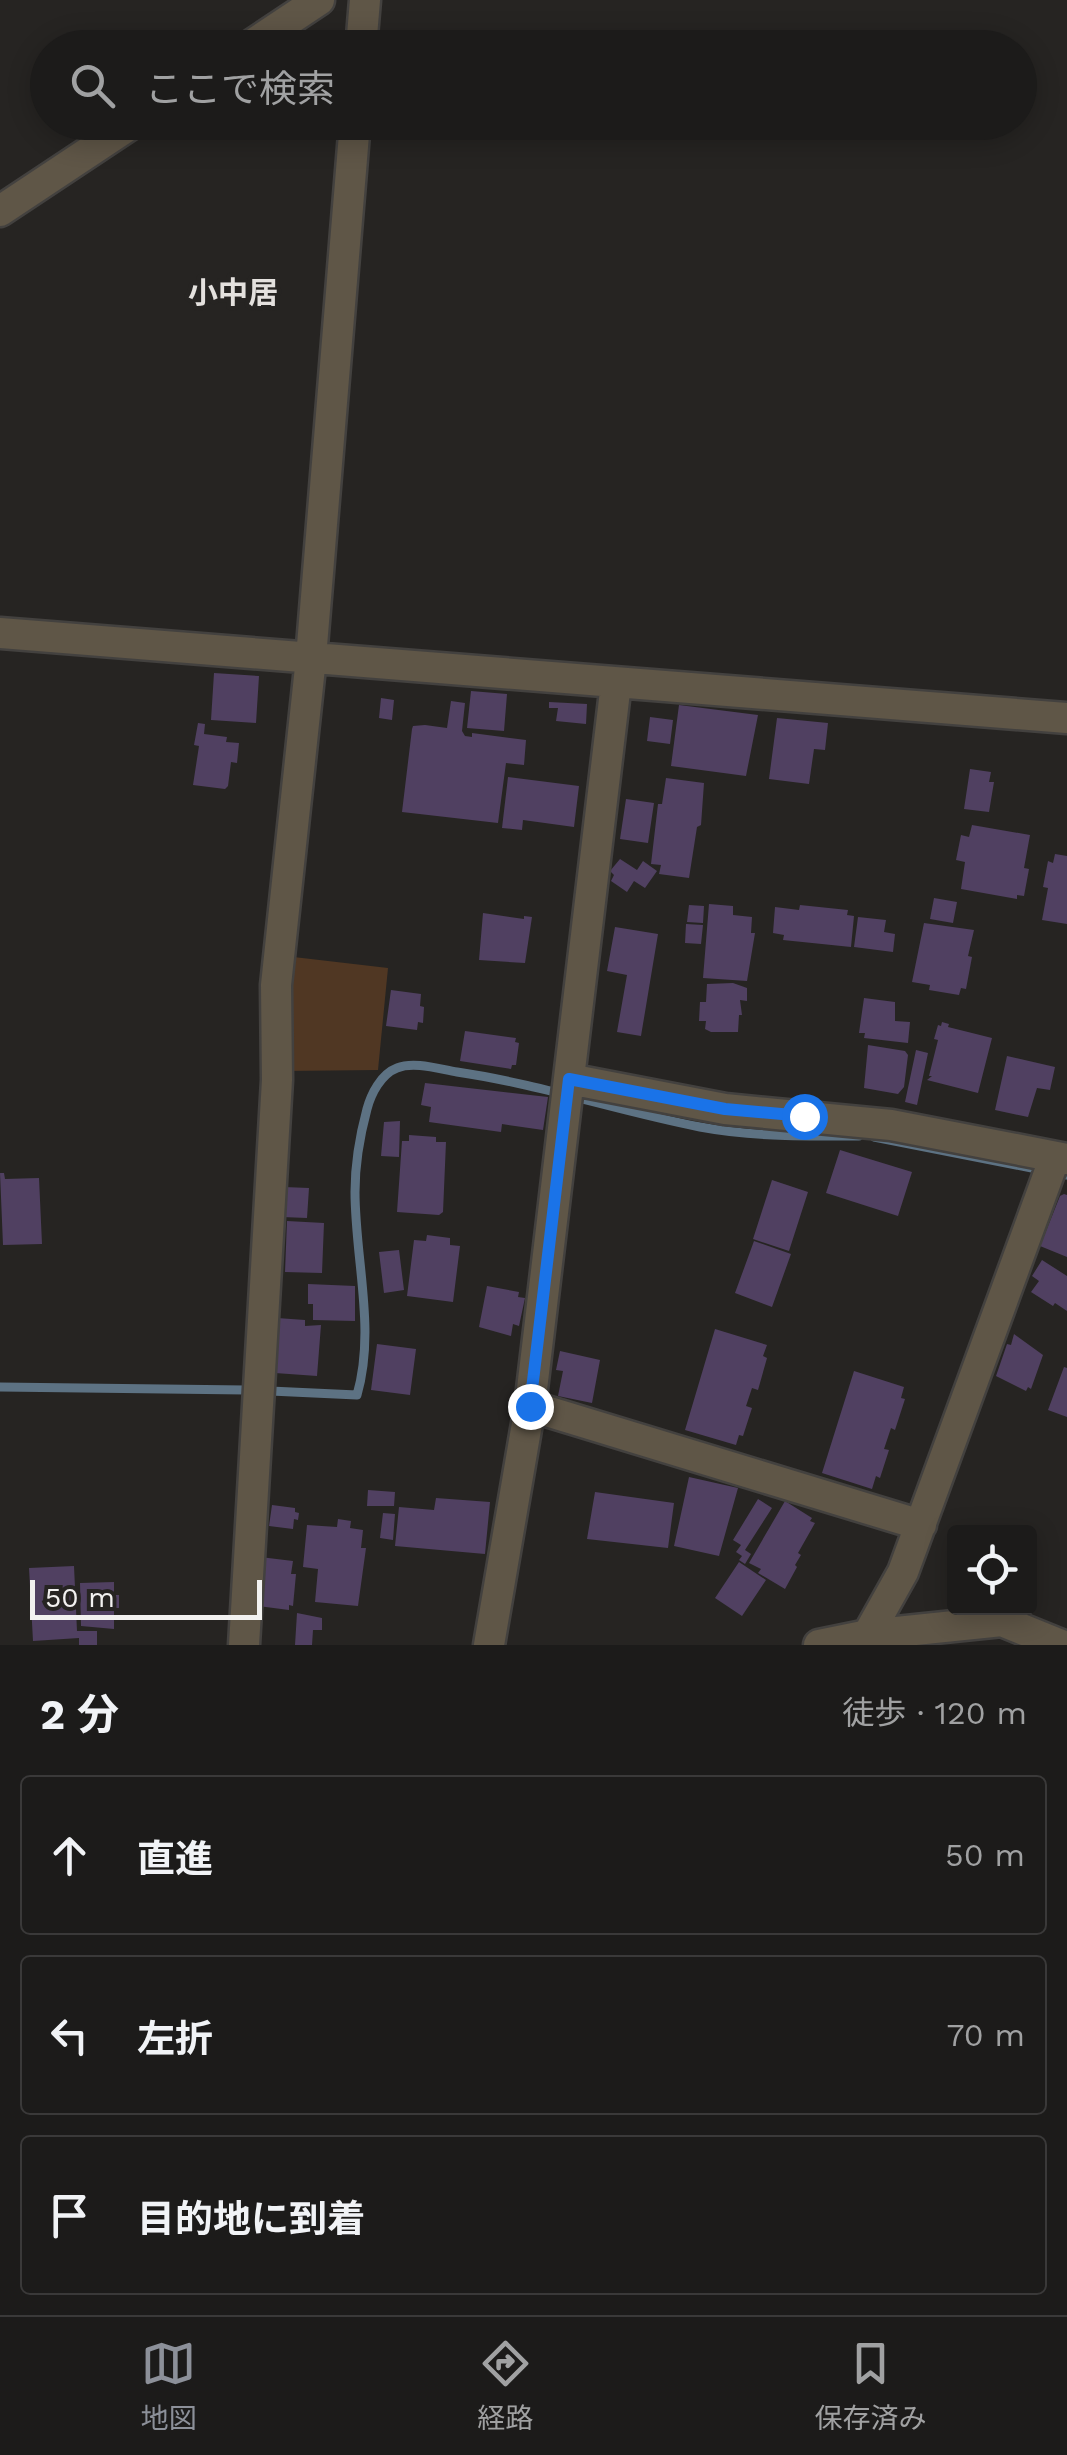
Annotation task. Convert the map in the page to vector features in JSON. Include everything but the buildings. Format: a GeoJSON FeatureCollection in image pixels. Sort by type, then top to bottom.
{"type":"FeatureCollection","features":[{"type":"Feature","properties":{"kind":"street"},"geometry":{"type":"LineString","coordinates":[[274,30],[318,0]]}},
{"type":"Feature","properties":{"kind":"street"},"geometry":{"type":"LineString","coordinates":[[362,30],[365,0]]}},
{"type":"Feature","properties":{"kind":"street"},"geometry":{"type":"LineString","coordinates":[[0,211],[107,140]]}},
{"type":"Feature","properties":{"kind":"street"},"geometry":{"type":"LineString","coordinates":[[244,1645],[277,1080],[276,985],[310,658],[353,140]]}},
{"type":"Feature","properties":{"kind":"street"},"geometry":{"type":"LineString","coordinates":[[0,633],[1067,718]]}},
{"type":"Feature","properties":{"kind":"street"},"geometry":{"type":"LineString","coordinates":[[490,1645],[530,1406],[616,683]]}},
{"type":"Feature","properties":{"kind":"street"},"geometry":{"type":"LineString","coordinates":[[569,1079],[725,1109],[891,1125],[1061,1158],[903,1572],[865,1640]]}},
{"type":"Feature","properties":{"kind":"street"},"geometry":{"type":"LineString","coordinates":[[530,1406],[921,1525]]}},
{"type":"Feature","properties":{"kind":"street"},"geometry":{"type":"LineString","coordinates":[[819,1645],[1002,1622],[1061,1645]]}},
{"type":"Feature","properties":{"kind":"shaded area"},"geometry":{"type":"Polygon","coordinates":[[[285,956],[388,968],[378,1070],[281,1071],[285,956]]]}},
{"type":"Feature","properties":{"kind":"waterway"},"geometry":{"type":"LineString","coordinates":[[0,1387],[357,1395],[365,1345],[356,1217],[357,1161],[371,1097],[382,1080],[397,1068],[419,1065],[488,1077],[720,1130],[859,1136]]}},
{"type":"Feature","properties":{"kind":"waterway"},"geometry":{"type":"LineString","coordinates":[[874,1137],[1067,1175]]}},
{"type":"Feature","properties":{"kind":"district","name":"小中居"},"geometry":{"type":"Point","coordinates":[233,292]}},
{"type":"Feature","properties":{"kind":"route"},"geometry":{"type":"LineString","coordinates":[[530,1406],[569,1079],[725,1109],[804,1116]]}}]}
